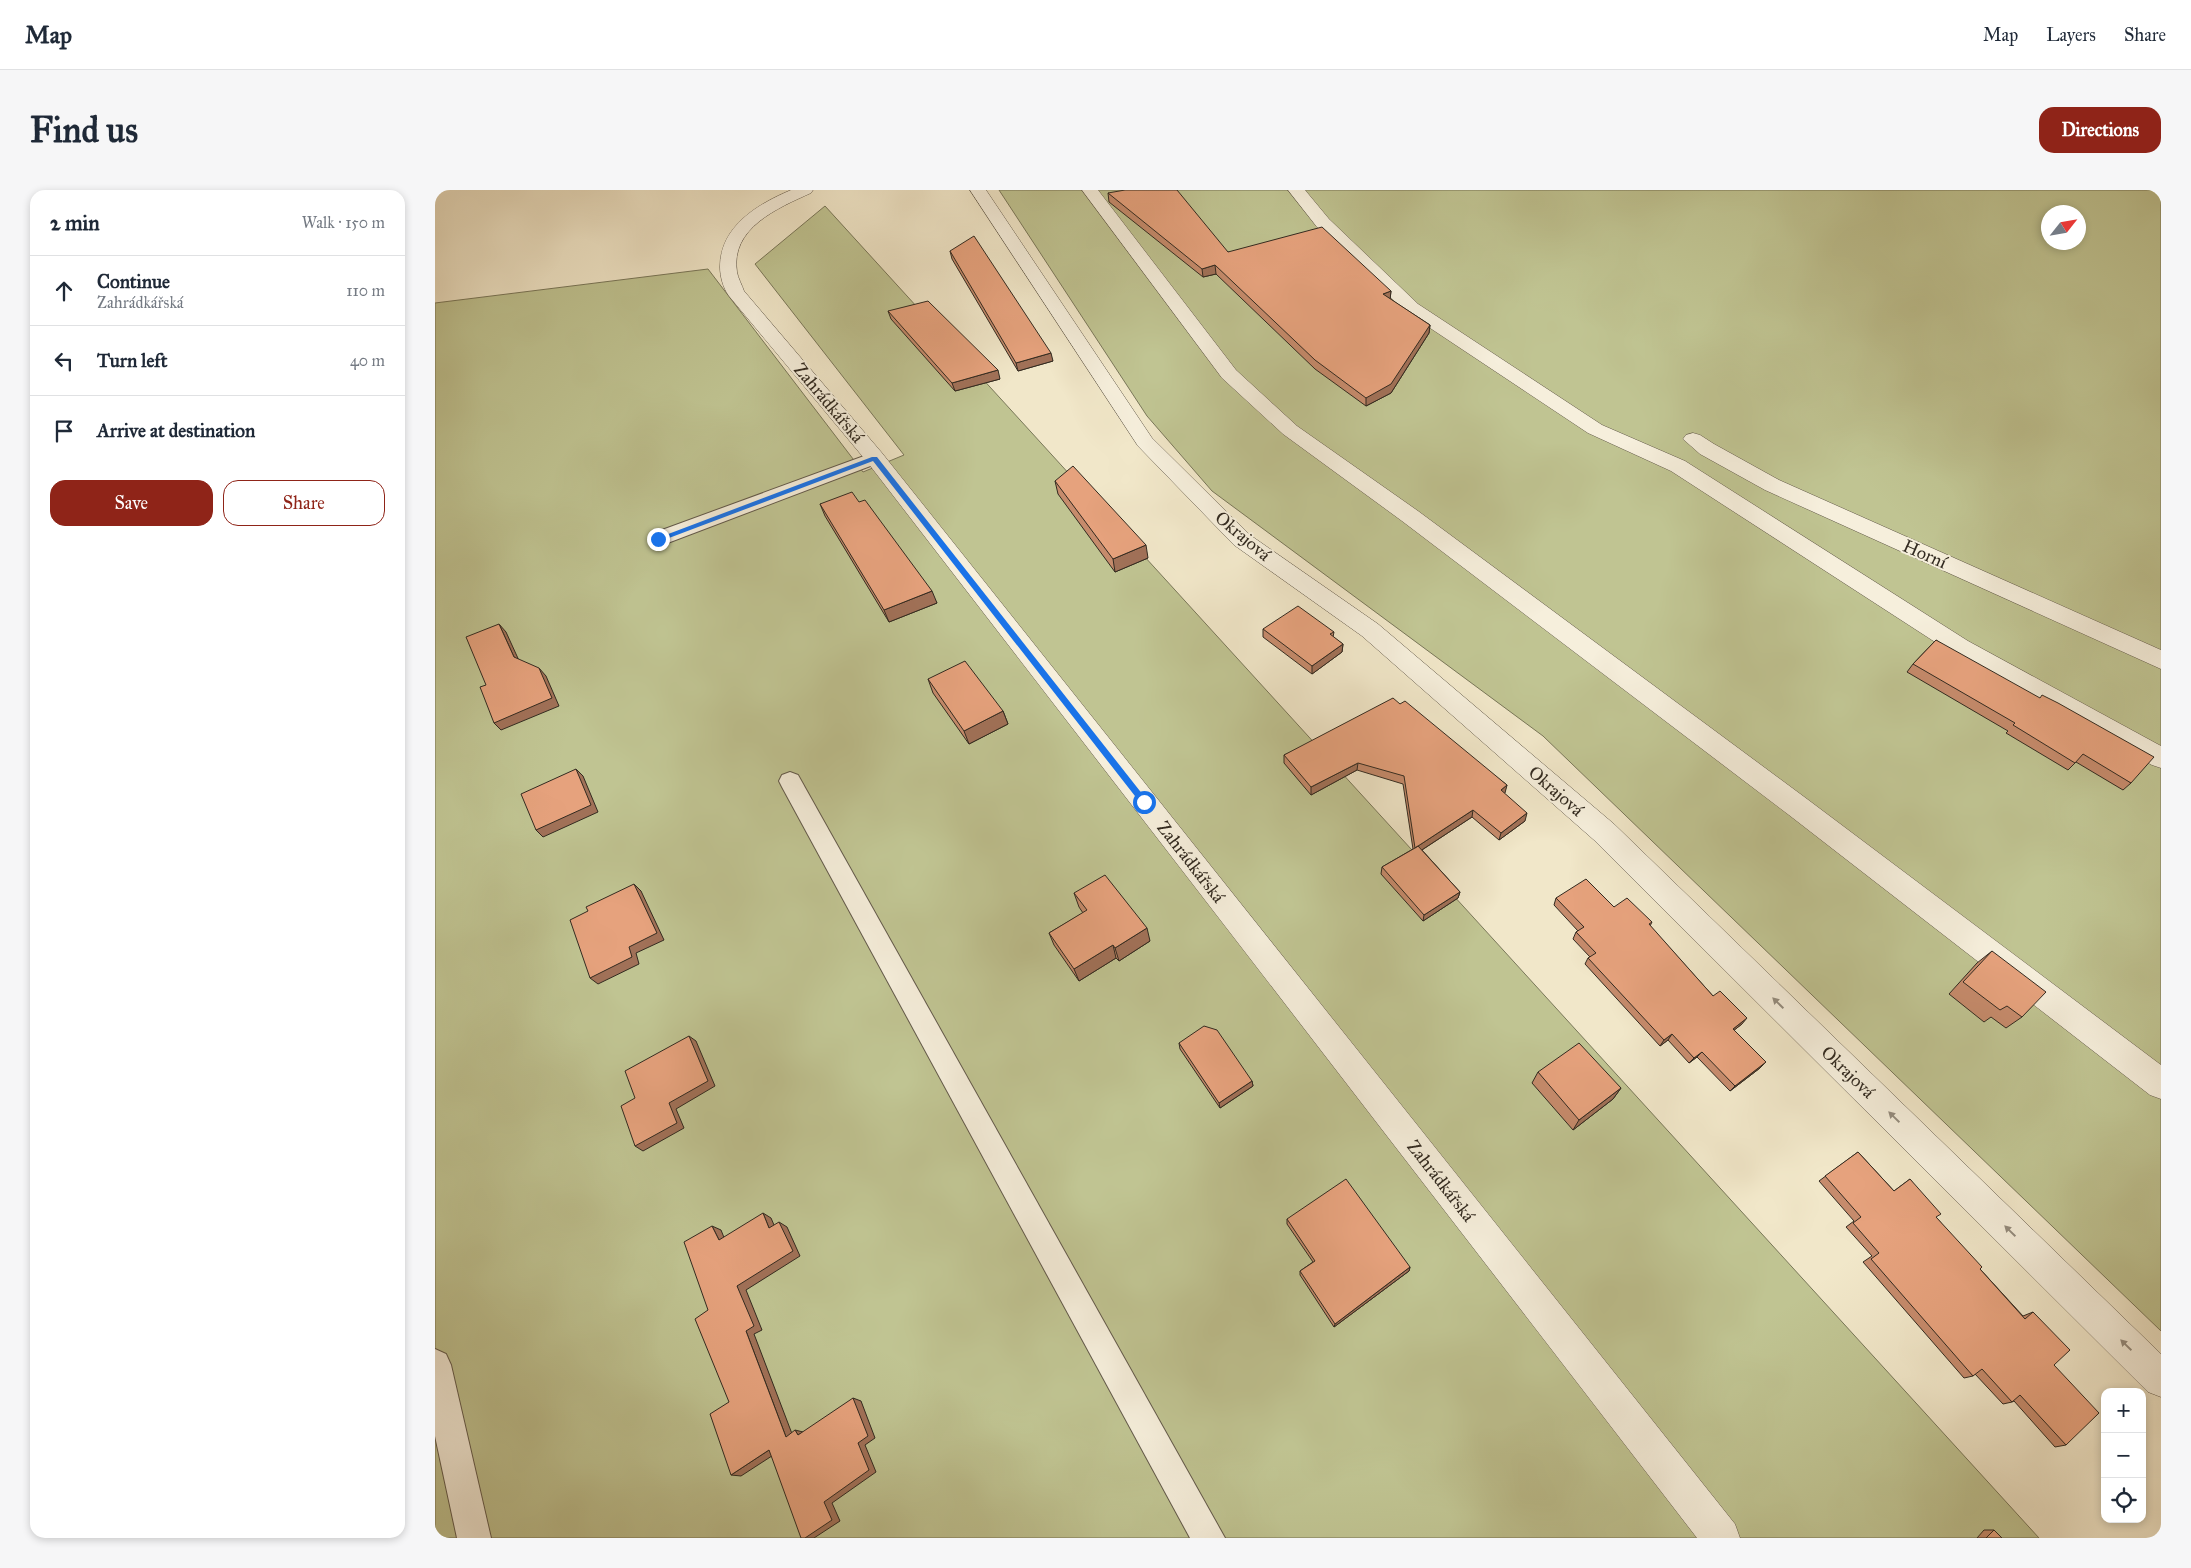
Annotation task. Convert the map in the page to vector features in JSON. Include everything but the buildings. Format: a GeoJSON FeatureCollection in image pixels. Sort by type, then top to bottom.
{"type":"FeatureCollection","features":[{"type":"Feature","properties":{"kind":"street","name":"Okrajová"},"geometry":{"type":"LineString","coordinates":[[978,190],[1145,442],[1235,533],[1242,540],[1370,630],[1604,832],[2161,1379]]}},
{"type":"Feature","properties":{"kind":"street"},"geometry":{"type":"LineString","coordinates":[[1090,190],[1229,374],[1290,430],[1410,516],[1767,784],[2161,1084]]}},
{"type":"Feature","properties":{"kind":"street"},"geometry":{"type":"LineString","coordinates":[[1296,190],[1323,223],[1412,308],[1595,429],[1678,466],[1960,647],[2161,758]]}},
{"type":"Feature","properties":{"kind":"street","name":"Zahrádkářská"},"geometry":{"type":"LineString","coordinates":[[793,192],[763,211],[741,230],[729,250],[727,261],[730,281],[746,306],[875,458],[1721,1538]]}},
{"type":"Feature","properties":{"kind":"street","name":"Horní"},"geometry":{"type":"LineString","coordinates":[[1693,439],[1707,449],[1772,485],[2161,660]]}},
{"type":"Feature","properties":{"kind":"lane"},"geometry":{"type":"LineString","coordinates":[[658,539],[875,458]]}},
{"type":"Feature","properties":{"kind":"lane"},"geometry":{"type":"LineString","coordinates":[[789,781],[1208,1538]]}},
{"type":"Feature","properties":{"kind":"lane"},"geometry":{"type":"LineString","coordinates":[[435,1365],[475,1538]]}},
{"type":"Feature","properties":{"kind":"green space"},"geometry":{"type":"Polygon","coordinates":[[[999,190],[2161,190],[2161,1331],[1543,736],[1212,491],[1147,416],[999,190]]]}},
{"type":"Feature","properties":{"kind":"green space"},"geometry":{"type":"Polygon","coordinates":[[[825,206],[2039,1538],[435,1538],[435,303],[708,269],[863,472],[904,455],[755,264],[825,206]]]}},
{"type":"Feature","properties":{"kind":"route"},"geometry":{"type":"LineString","coordinates":[[658,539],[875,458],[1144,802]]}}]}
